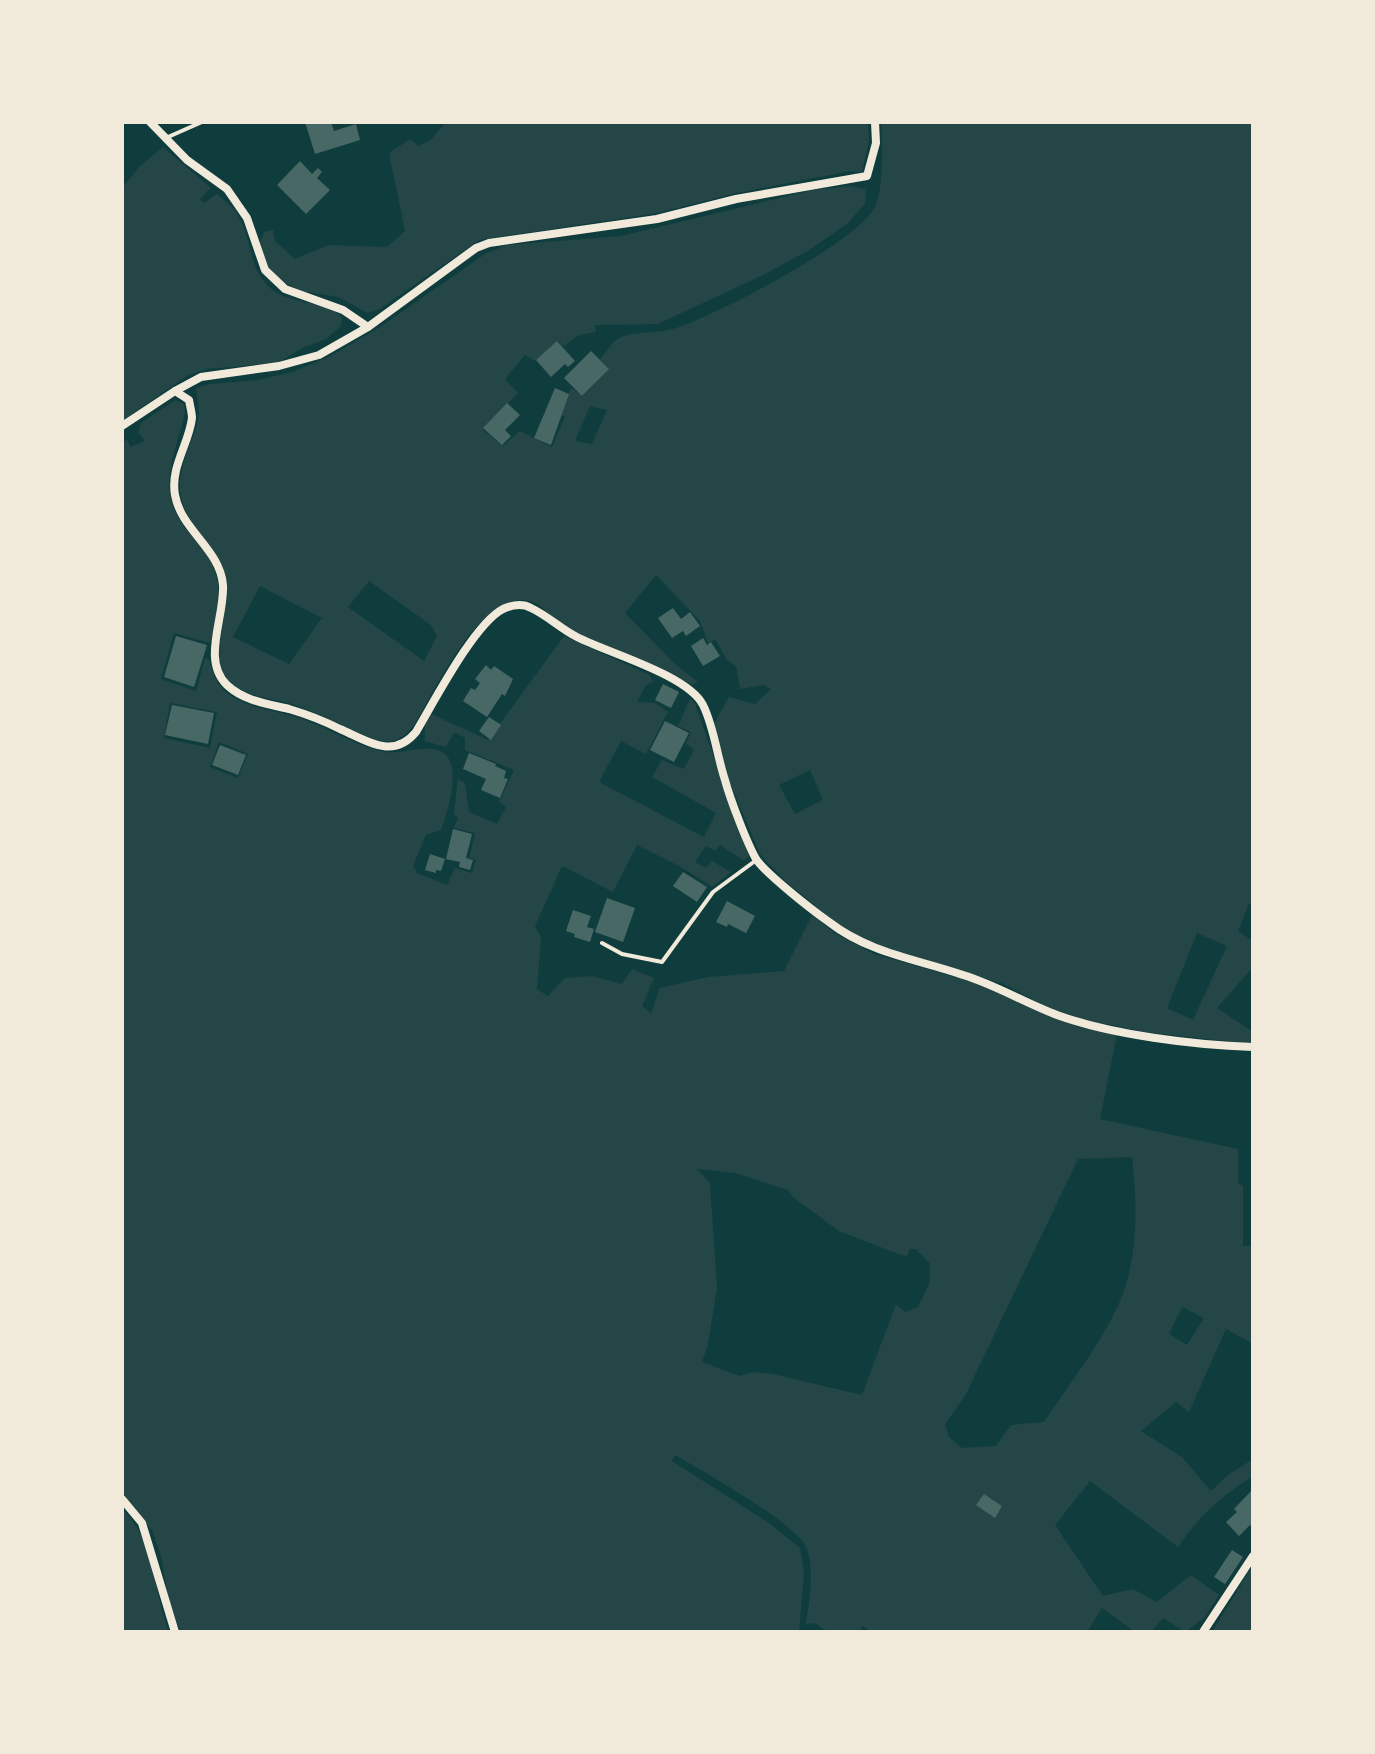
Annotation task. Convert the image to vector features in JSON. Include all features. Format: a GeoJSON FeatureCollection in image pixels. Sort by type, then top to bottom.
{"type":"FeatureCollection","features":[{"type":"Feature","properties":{"kind":"street"},"geometry":{"type":"LineString","coordinates":[[150,122],[187,160],[227,189],[247,218],[265,270],[285,289],[343,310],[368,327]]}},
{"type":"Feature","properties":{"kind":"street"},"geometry":{"type":"LineString","coordinates":[[122,426],[201,377],[279,366],[319,355],[368,327],[476,248],[489,243],[657,219],[736,199],[867,176],[876,143],[875,122]]}},
{"type":"Feature","properties":{"kind":"street"},"geometry":{"type":"LineString","coordinates":[[175,391],[189,400],[192,418],[177,465],[175,495],[184,518],[215,559],[223,582],[223,607],[214,652],[225,684],[244,697],[303,714],[375,745],[391,747],[406,744],[469,645],[490,619],[501,610],[515,605],[530,607],[578,638],[643,665],[694,692],[703,705],[726,784],[757,860],[829,923],[856,941],[881,952],[962,974],[1007,991],[1055,1015],[1088,1025],[1253,1047]]}},
{"type":"Feature","properties":{"kind":"street"},"geometry":{"type":"LineString","coordinates":[[122,1499],[142,1523],[175,1632]]}},
{"type":"Feature","properties":{"kind":"street"},"geometry":{"type":"LineString","coordinates":[[1203,1632],[1253,1556]]}},
{"type":"Feature","properties":{"kind":"lane"},"geometry":{"type":"LineString","coordinates":[[166,138],[202,122]]}},
{"type":"Feature","properties":{"kind":"lane"},"geometry":{"type":"LineString","coordinates":[[602,943],[622,954],[662,962],[713,892],[757,860]]}},
{"type":"Feature","properties":{"kind":"shaded area"},"geometry":{"type":"Polygon","coordinates":[[[446,122],[868,122],[869,141],[862,172],[850,171],[737,193],[657,213],[479,240],[380,309],[367,313],[339,297],[301,291],[269,272],[259,245],[264,232],[273,230],[275,241],[295,259],[328,245],[387,247],[405,231],[389,153],[410,139],[418,146],[430,141],[446,122]]]}},
{"type":"Feature","properties":{"kind":"shaded area"},"geometry":{"type":"Polygon","coordinates":[[[881,122],[1253,122],[1253,905],[1249,904],[1238,931],[1253,941],[1253,967],[1217,1008],[1250,1030],[1253,1027],[1251,1044],[1145,1032],[1081,1019],[1045,1006],[1004,984],[889,951],[847,932],[783,879],[760,854],[725,771],[714,724],[729,697],[755,704],[771,689],[764,685],[740,689],[736,666],[727,660],[715,639],[708,643],[700,621],[656,575],[625,613],[676,665],[698,682],[692,685],[572,630],[535,603],[516,601],[498,608],[480,623],[448,666],[414,725],[406,734],[390,741],[373,739],[314,712],[242,690],[228,679],[222,669],[220,646],[227,596],[224,571],[187,515],[180,489],[182,469],[199,413],[196,388],[292,372],[329,357],[380,327],[485,254],[507,245],[621,236],[813,190],[850,186],[866,189],[865,204],[847,224],[806,252],[763,275],[658,324],[595,325],[596,332],[579,335],[564,346],[558,341],[535,361],[525,355],[505,379],[518,393],[483,430],[503,446],[520,431],[552,447],[565,417],[560,414],[571,388],[583,396],[609,368],[600,359],[616,340],[676,328],[722,308],[784,276],[863,222],[875,207],[880,190],[881,122]],[[590,406],[575,441],[592,444],[607,410],[590,406]],[[369,581],[348,607],[424,661],[437,636],[431,625],[369,581]],[[260,586],[233,637],[289,664],[322,618],[260,586]],[[810,770],[779,785],[795,814],[823,800],[810,770]],[[1197,933],[1167,1008],[1193,1020],[1227,946],[1197,933]]]}},
{"type":"Feature","properties":{"kind":"shaded area"},"geometry":{"type":"Polygon","coordinates":[[[163,147],[211,188],[200,199],[204,203],[217,194],[235,211],[243,226],[253,261],[268,286],[285,297],[334,311],[342,317],[341,326],[326,339],[302,348],[278,363],[207,369],[188,375],[122,421],[122,188],[140,166],[163,147]]]}},
{"type":"Feature","properties":{"kind":"shaded area"},"geometry":{"type":"Polygon","coordinates":[[[175,400],[184,404],[185,412],[169,481],[172,503],[183,525],[208,556],[219,592],[210,643],[174,633],[161,679],[196,691],[205,658],[209,660],[215,678],[223,689],[243,702],[300,718],[376,750],[428,749],[444,753],[453,774],[449,805],[441,830],[426,835],[413,866],[417,873],[447,885],[455,868],[472,873],[476,860],[469,858],[475,833],[454,828],[458,818],[454,814],[458,779],[465,783],[469,812],[497,824],[506,807],[499,802],[514,770],[465,750],[465,738],[454,732],[446,747],[425,741],[425,725],[431,714],[488,740],[564,636],[650,675],[653,682],[646,685],[637,702],[655,703],[668,712],[646,754],[621,741],[599,782],[704,837],[716,813],[652,777],[662,760],[684,769],[694,750],[686,743],[691,732],[678,726],[690,699],[694,701],[749,857],[743,860],[720,845],[715,851],[706,846],[695,862],[706,868],[712,861],[731,872],[712,887],[637,845],[613,892],[562,866],[535,926],[541,938],[537,989],[548,996],[565,978],[592,976],[622,984],[632,969],[654,978],[642,1006],[651,1013],[660,988],[708,977],[784,971],[812,915],[836,934],[874,954],[973,982],[1078,1027],[1117,1034],[1100,1119],[1238,1149],[1238,1183],[1243,1186],[1243,1246],[1253,1246],[1253,1344],[1226,1329],[1189,1412],[1176,1402],[1141,1431],[1182,1457],[1211,1491],[1228,1475],[1253,1459],[1253,1476],[1211,1507],[1178,1547],[1090,1481],[1055,1525],[1103,1596],[1133,1589],[1157,1602],[1191,1575],[1219,1595],[1204,1618],[1185,1632],[1163,1618],[1151,1632],[1135,1632],[1102,1608],[1087,1632],[872,1632],[863,1626],[859,1632],[828,1632],[815,1623],[806,1624],[811,1567],[807,1549],[800,1538],[768,1512],[675,1455],[672,1461],[769,1523],[800,1548],[804,1573],[799,1632],[181,1632],[169,1602],[161,1556],[152,1530],[122,1495],[122,444],[127,439],[130,447],[145,441],[138,432],[141,423],[175,400]],[[170,703],[164,738],[210,748],[217,712],[170,703]],[[219,742],[210,767],[238,778],[248,754],[219,742]],[[1132,1157],[1078,1159],[965,1396],[945,1424],[949,1437],[962,1448],[996,1446],[1011,1425],[1044,1422],[1101,1338],[1126,1285],[1133,1254],[1135,1221],[1132,1157]],[[697,1169],[710,1183],[717,1288],[702,1362],[739,1376],[753,1372],[773,1374],[862,1395],[896,1304],[905,1312],[918,1307],[930,1282],[930,1264],[916,1249],[910,1249],[907,1256],[901,1255],[839,1231],[794,1198],[788,1190],[735,1173],[697,1169]],[[1182,1307],[1169,1334],[1187,1345],[1204,1318],[1182,1307]]]}},
{"type":"Feature","properties":{"kind":"shaded area"},"geometry":{"type":"Polygon","coordinates":[[[122,1509],[133,1522],[147,1551],[169,1632],[122,1632],[122,1509]]]}},
{"type":"Feature","properties":{"kind":"shaded area"},"geometry":{"type":"Polygon","coordinates":[[[1253,1565],[1253,1632],[1212,1632],[1253,1565]]]}},
{"type":"Feature","properties":{"kind":"building"},"geometry":{"type":"Polygon","coordinates":[[[305,122],[331,122],[334,131],[356,124],[360,140],[315,154],[305,122]]]}},
{"type":"Feature","properties":{"kind":"building"},"geometry":{"type":"Polygon","coordinates":[[[300,161],[312,174],[318,168],[322,172],[317,178],[330,190],[306,214],[277,185],[300,161]]]}},
{"type":"Feature","properties":{"kind":"building"},"geometry":{"type":"Polygon","coordinates":[[[557,341],[575,361],[568,367],[565,364],[551,377],[536,360],[557,341]]]}},
{"type":"Feature","properties":{"kind":"building"},"geometry":{"type":"Polygon","coordinates":[[[591,351],[609,369],[582,396],[564,378],[591,351]]]}},
{"type":"Feature","properties":{"kind":"building"},"geometry":{"type":"Polygon","coordinates":[[[555,388],[569,394],[551,445],[534,438],[555,388]]]}},
{"type":"Feature","properties":{"kind":"building"},"geometry":{"type":"Polygon","coordinates":[[[507,403],[520,415],[505,430],[511,436],[502,445],[483,428],[507,403]]]}},
{"type":"Feature","properties":{"kind":"building"},"geometry":{"type":"Polygon","coordinates":[[[673,608],[681,619],[690,612],[700,626],[686,636],[683,631],[672,638],[658,618],[673,608]]]}},
{"type":"Feature","properties":{"kind":"building"},"geometry":{"type":"Polygon","coordinates":[[[176,636],[207,645],[194,687],[164,677],[176,636]]]}},
{"type":"Feature","properties":{"kind":"building"},"geometry":{"type":"Polygon","coordinates":[[[703,638],[707,645],[711,642],[720,656],[703,666],[691,646],[703,638]]]}},
{"type":"Feature","properties":{"kind":"building"},"geometry":{"type":"Polygon","coordinates":[[[486,665],[491,670],[494,666],[513,679],[505,696],[502,694],[487,717],[463,701],[471,688],[475,690],[480,683],[475,679],[486,665]]]}},
{"type":"Feature","properties":{"kind":"building"},"geometry":{"type":"Polygon","coordinates":[[[663,684],[679,692],[671,708],[655,700],[663,684]]]}},
{"type":"Feature","properties":{"kind":"building"},"geometry":{"type":"Polygon","coordinates":[[[172,705],[214,713],[208,744],[165,735],[172,705]]]}},
{"type":"Feature","properties":{"kind":"building"},"geometry":{"type":"Polygon","coordinates":[[[489,717],[501,725],[491,740],[479,731],[489,717]]]}},
{"type":"Feature","properties":{"kind":"building"},"geometry":{"type":"Polygon","coordinates":[[[665,721],[689,733],[674,762],[650,750],[665,721]]]}},
{"type":"Feature","properties":{"kind":"building"},"geometry":{"type":"Polygon","coordinates":[[[220,745],[246,755],[238,775],[212,765],[220,745]]]}},
{"type":"Feature","properties":{"kind":"building"},"geometry":{"type":"Polygon","coordinates":[[[469,753],[506,771],[504,778],[508,779],[500,798],[481,790],[486,779],[463,769],[469,753]]]}},
{"type":"Feature","properties":{"kind":"building"},"geometry":{"type":"Polygon","coordinates":[[[453,829],[472,834],[466,858],[473,860],[470,870],[459,867],[460,862],[446,859],[453,829]]]}},
{"type":"Feature","properties":{"kind":"building"},"geometry":{"type":"Polygon","coordinates":[[[430,854],[445,859],[441,871],[425,870],[430,854]]]}},
{"type":"Feature","properties":{"kind":"building"},"geometry":{"type":"Polygon","coordinates":[[[683,872],[707,887],[697,902],[673,886],[683,872]]]}},
{"type":"Feature","properties":{"kind":"building"},"geometry":{"type":"Polygon","coordinates":[[[607,898],[635,908],[623,942],[595,932],[607,898]]]}},
{"type":"Feature","properties":{"kind":"building"},"geometry":{"type":"Polygon","coordinates":[[[727,901],[755,916],[746,933],[716,922],[727,901]]]}},
{"type":"Feature","properties":{"kind":"building"},"geometry":{"type":"Polygon","coordinates":[[[573,910],[591,916],[587,927],[594,929],[590,942],[566,931],[573,910]]]}},
{"type":"Feature","properties":{"kind":"building"},"geometry":{"type":"Polygon","coordinates":[[[1253,1489],[1253,1528],[1250,1525],[1239,1536],[1226,1522],[1253,1489]]]}},
{"type":"Feature","properties":{"kind":"building"},"geometry":{"type":"Polygon","coordinates":[[[984,1494],[1002,1506],[995,1518],[976,1505],[984,1494]]]}},
{"type":"Feature","properties":{"kind":"building"},"geometry":{"type":"Polygon","coordinates":[[[1232,1550],[1243,1557],[1225,1584],[1214,1577],[1232,1550]]]}}]}
